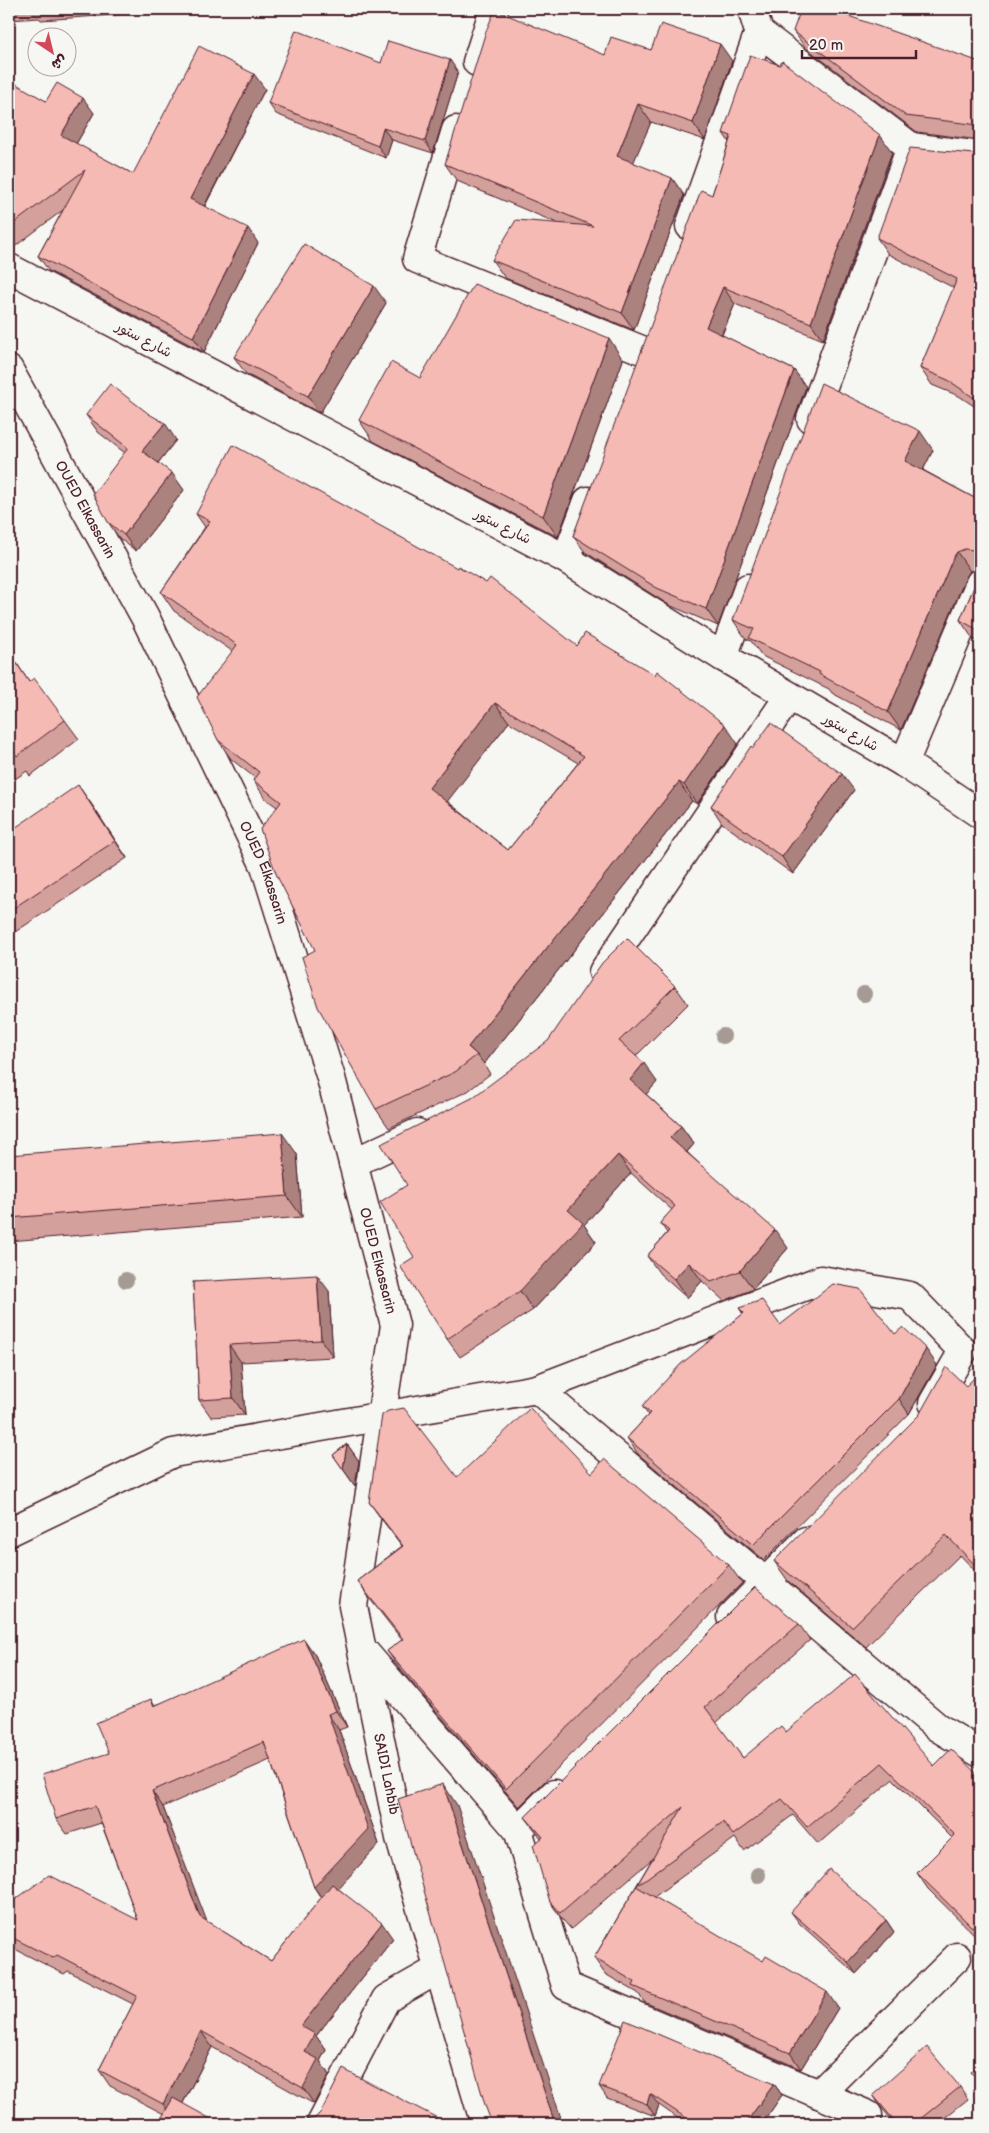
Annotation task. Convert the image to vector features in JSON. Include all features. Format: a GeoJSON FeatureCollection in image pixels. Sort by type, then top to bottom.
{"type":"FeatureCollection","features":[{"type":"Feature","properties":{"kind":"street"},"geometry":{"type":"LineString","coordinates":[[471,83],[494,9]]}},
{"type":"Feature","properties":{"kind":"street"},"geometry":{"type":"LineString","coordinates":[[681,249],[755,21],[911,147],[980,156]]}},
{"type":"Feature","properties":{"kind":"street"},"geometry":{"type":"LineString","coordinates":[[462,111],[417,259],[644,351]]}},
{"type":"Feature","properties":{"kind":"street"},"geometry":{"type":"LineString","coordinates":[[802,444],[911,147]]}},
{"type":"Feature","properties":{"kind":"street","name":"شارع ستور"},"geometry":{"type":"LineString","coordinates":[[9,268],[566,558],[723,657],[904,763],[980,814]]}},
{"type":"Feature","properties":{"kind":"street"},"geometry":{"type":"LineString","coordinates":[[634,378],[654,323]]}},
{"type":"Feature","properties":{"kind":"street","name":"OUED Elkassarin"},"geometry":{"type":"LineString","coordinates":[[9,370],[145,617],[265,866],[331,1078],[395,1325],[381,1417]]}},
{"type":"Feature","properties":{"kind":"street"},"geometry":{"type":"LineString","coordinates":[[566,558],[597,477]]}},
{"type":"Feature","properties":{"kind":"street"},"geometry":{"type":"LineString","coordinates":[[723,657],[757,564]]}},
{"type":"Feature","properties":{"kind":"street"},"geometry":{"type":"LineString","coordinates":[[904,763],[980,583]]}},
{"type":"Feature","properties":{"kind":"street"},"geometry":{"type":"LineString","coordinates":[[591,990],[789,696]]}},
{"type":"Feature","properties":{"kind":"street"},"geometry":{"type":"LineString","coordinates":[[353,1163],[441,1121]]}},
{"type":"Feature","properties":{"kind":"street"},"geometry":{"type":"LineString","coordinates":[[9,1532],[173,1453],[537,1389],[821,1280],[910,1296],[963,1351],[922,1424]]}},
{"type":"Feature","properties":{"kind":"street"},"geometry":{"type":"LineString","coordinates":[[537,1389],[767,1581],[937,1727],[980,1753]]}},
{"type":"Feature","properties":{"kind":"street","name":"SAIDI Lahbib"},"geometry":{"type":"LineString","coordinates":[[381,1417],[353,1606],[400,1838],[437,1970],[485,2124]]}},
{"type":"Feature","properties":{"kind":"street"},"geometry":{"type":"LineString","coordinates":[[712,1636],[821,1526]]}},
{"type":"Feature","properties":{"kind":"street"},"geometry":{"type":"LineString","coordinates":[[361,1648],[518,1830],[566,1986],[868,2115]]}},
{"type":"Feature","properties":{"kind":"street"},"geometry":{"type":"LineString","coordinates":[[518,1830],[574,1774]]}},
{"type":"Feature","properties":{"kind":"street"},"geometry":{"type":"LineString","coordinates":[[819,2094],[957,1956]]}},
{"type":"Feature","properties":{"kind":"street"},"geometry":{"type":"LineString","coordinates":[[321,2124],[386,1999],[437,1970]]}},
{"type":"Feature","properties":{"kind":"building"},"geometry":{"type":"Polygon","coordinates":[[[801,9],[840,13],[980,62],[980,130],[971,124],[906,116],[793,31],[801,9]]]}},
{"type":"Feature","properties":{"kind":"building"},"geometry":{"type":"Polygon","coordinates":[[[495,10],[605,55],[611,37],[651,50],[661,24],[720,44],[693,123],[638,104],[617,156],[672,178],[622,313],[492,260],[516,220],[593,226],[445,164],[486,31],[495,10]]]}},
{"type":"Feature","properties":{"kind":"building"},"geometry":{"type":"Polygon","coordinates":[[[296,30],[381,63],[388,41],[450,60],[425,141],[383,128],[378,146],[268,103],[296,30]]]}},
{"type":"Feature","properties":{"kind":"building"},"geometry":{"type":"Polygon","coordinates":[[[199,46],[254,74],[190,199],[248,228],[193,337],[38,256],[85,170],[9,227],[9,85],[11,81],[46,101],[57,83],[83,98],[61,135],[133,174],[199,46]]]}},
{"type":"Feature","properties":{"kind":"building"},"geometry":{"type":"Polygon","coordinates":[[[750,55],[780,65],[782,61],[880,135],[811,323],[723,287],[706,327],[794,370],[706,609],[657,588],[573,536],[701,190],[712,195],[731,136],[723,133],[750,55]]]}},
{"type":"Feature","properties":{"kind":"building"},"geometry":{"type":"Polygon","coordinates":[[[910,148],[974,154],[980,150],[980,402],[948,380],[920,368],[957,279],[877,238],[910,148]]]}},
{"type":"Feature","properties":{"kind":"building"},"geometry":{"type":"Polygon","coordinates":[[[304,244],[374,286],[308,396],[234,357],[304,244]]]}},
{"type":"Feature","properties":{"kind":"building"},"geometry":{"type":"Polygon","coordinates":[[[474,284],[609,338],[543,516],[359,420],[391,362],[420,378],[474,284]]]}},
{"type":"Feature","properties":{"kind":"building"},"geometry":{"type":"Polygon","coordinates":[[[821,383],[920,431],[905,461],[980,501],[980,557],[973,550],[965,549],[957,552],[953,558],[888,712],[819,674],[820,672],[749,638],[754,629],[733,620],[821,383]]]}},
{"type":"Feature","properties":{"kind":"building"},"geometry":{"type":"Polygon","coordinates":[[[110,384],[149,414],[165,423],[142,451],[172,473],[124,535],[108,522],[93,494],[128,448],[86,415],[110,384]]]}},
{"type":"Feature","properties":{"kind":"building"},"geometry":{"type":"Polygon","coordinates":[[[233,445],[457,568],[458,566],[486,583],[490,578],[577,646],[585,633],[655,675],[657,671],[725,725],[684,785],[679,782],[468,1047],[477,1055],[455,1072],[376,1109],[318,1007],[302,957],[315,950],[277,876],[260,829],[281,802],[253,780],[259,772],[218,740],[197,697],[237,645],[161,592],[210,521],[196,514],[233,445]],[[495,703],[429,788],[508,850],[584,756],[495,703]]]}},
{"type":"Feature","properties":{"kind":"building"},"geometry":{"type":"Polygon","coordinates":[[[980,573],[980,631],[960,620],[980,573]]]}},
{"type":"Feature","properties":{"kind":"building"},"geometry":{"type":"Polygon","coordinates":[[[9,652],[29,682],[34,678],[65,720],[17,756],[13,751],[9,754],[9,652]]]}},
{"type":"Feature","properties":{"kind":"building"},"geometry":{"type":"Polygon","coordinates":[[[771,723],[842,774],[782,857],[711,806],[751,746],[753,748],[771,723]]]}},
{"type":"Feature","properties":{"kind":"building"},"geometry":{"type":"Polygon","coordinates":[[[78,785],[115,841],[9,911],[9,832],[78,785]]]}},
{"type":"Feature","properties":{"kind":"building"},"geometry":{"type":"Polygon","coordinates":[[[627,938],[675,986],[619,1041],[644,1063],[630,1080],[681,1126],[670,1138],[775,1230],[740,1271],[711,1282],[689,1263],[674,1279],[647,1256],[669,1231],[660,1223],[675,1206],[618,1155],[568,1210],[583,1223],[520,1291],[447,1339],[400,1266],[414,1257],[380,1202],[407,1185],[381,1144],[472,1098],[548,1041],[602,963],[627,938]]]}},
{"type":"Feature","properties":{"kind":"building"},"geometry":{"type":"Polygon","coordinates":[[[282,1133],[287,1196],[9,1218],[9,1155],[282,1133]]]}},
{"type":"Feature","properties":{"kind":"building"},"geometry":{"type":"Polygon","coordinates":[[[317,1275],[321,1340],[229,1345],[233,1398],[199,1400],[193,1282],[317,1275]]]}},
{"type":"Feature","properties":{"kind":"building"},"geometry":{"type":"Polygon","coordinates":[[[833,1284],[860,1289],[895,1334],[903,1327],[926,1349],[899,1399],[753,1545],[627,1438],[650,1413],[642,1406],[681,1364],[744,1313],[739,1308],[762,1300],[780,1325],[833,1284]]]}},
{"type":"Feature","properties":{"kind":"building"},"geometry":{"type":"Polygon","coordinates":[[[946,1367],[966,1386],[974,1378],[980,1384],[980,1570],[946,1535],[852,1627],[774,1561],[919,1415],[946,1367]]]}},
{"type":"Feature","properties":{"kind":"building"},"geometry":{"type":"Polygon","coordinates":[[[404,1408],[457,1477],[530,1408],[592,1473],[604,1459],[729,1565],[506,1789],[387,1651],[403,1639],[357,1581],[403,1546],[369,1502],[382,1415],[388,1411],[404,1408]]]}},
{"type":"Feature","properties":{"kind":"building"},"geometry":{"type":"Polygon","coordinates":[[[347,1444],[343,1469],[333,1455],[347,1444]]]}},
{"type":"Feature","properties":{"kind":"building"},"geometry":{"type":"Polygon","coordinates":[[[755,1587],[799,1624],[705,1707],[743,1758],[781,1726],[786,1732],[855,1674],[934,1766],[951,1749],[980,1777],[980,1918],[972,1927],[917,1873],[955,1835],[882,1763],[807,1827],[782,1799],[733,1835],[723,1822],[637,1885],[683,1807],[560,1913],[550,1902],[533,1845],[543,1837],[525,1817],[755,1587]]]}},
{"type":"Feature","properties":{"kind":"building"},"geometry":{"type":"Polygon","coordinates":[[[304,1639],[336,1711],[328,1714],[368,1829],[314,1887],[264,1742],[152,1791],[200,1917],[271,1961],[332,1884],[382,1923],[301,2026],[315,2034],[305,2052],[318,2059],[303,2088],[201,2031],[163,2104],[99,2070],[137,1996],[57,1955],[53,1958],[9,1936],[9,1904],[49,1875],[138,1920],[95,1806],[56,1819],[42,1774],[109,1753],[96,1723],[151,1699],[154,1706],[304,1639]]]}},
{"type":"Feature","properties":{"kind":"building"},"geometry":{"type":"Polygon","coordinates":[[[443,1784],[555,2124],[492,2124],[485,2105],[398,1799],[443,1784]]]}},
{"type":"Feature","properties":{"kind":"building"},"geometry":{"type":"Polygon","coordinates":[[[829,1869],[886,1920],[848,1962],[791,1912],[829,1869]]]}},
{"type":"Feature","properties":{"kind":"building"},"geometry":{"type":"Polygon","coordinates":[[[636,1886],[763,1961],[766,1956],[827,1992],[790,2053],[633,1986],[635,1982],[594,1958],[636,1886]]]}},
{"type":"Feature","properties":{"kind":"building"},"geometry":{"type":"Polygon","coordinates":[[[625,2020],[774,2084],[745,2124],[695,2124],[650,2094],[647,2104],[599,2086],[625,2020]]]}},
{"type":"Feature","properties":{"kind":"building"},"geometry":{"type":"Polygon","coordinates":[[[927,2047],[960,2087],[914,2124],[897,2124],[873,2095],[927,2047]]]}},
{"type":"Feature","properties":{"kind":"building"},"geometry":{"type":"Polygon","coordinates":[[[980,2064],[980,2083],[971,2072],[980,2064]]]}},
{"type":"Feature","properties":{"kind":"building"},"geometry":{"type":"Polygon","coordinates":[[[343,2069],[449,2124],[304,2124],[306,2120],[315,2118],[321,2112],[343,2069]]]}},
{"type":"Feature","properties":{"kind":"building"},"geometry":{"type":"Polygon","coordinates":[[[173,2098],[220,2124],[158,2124],[173,2098]]]}}]}
